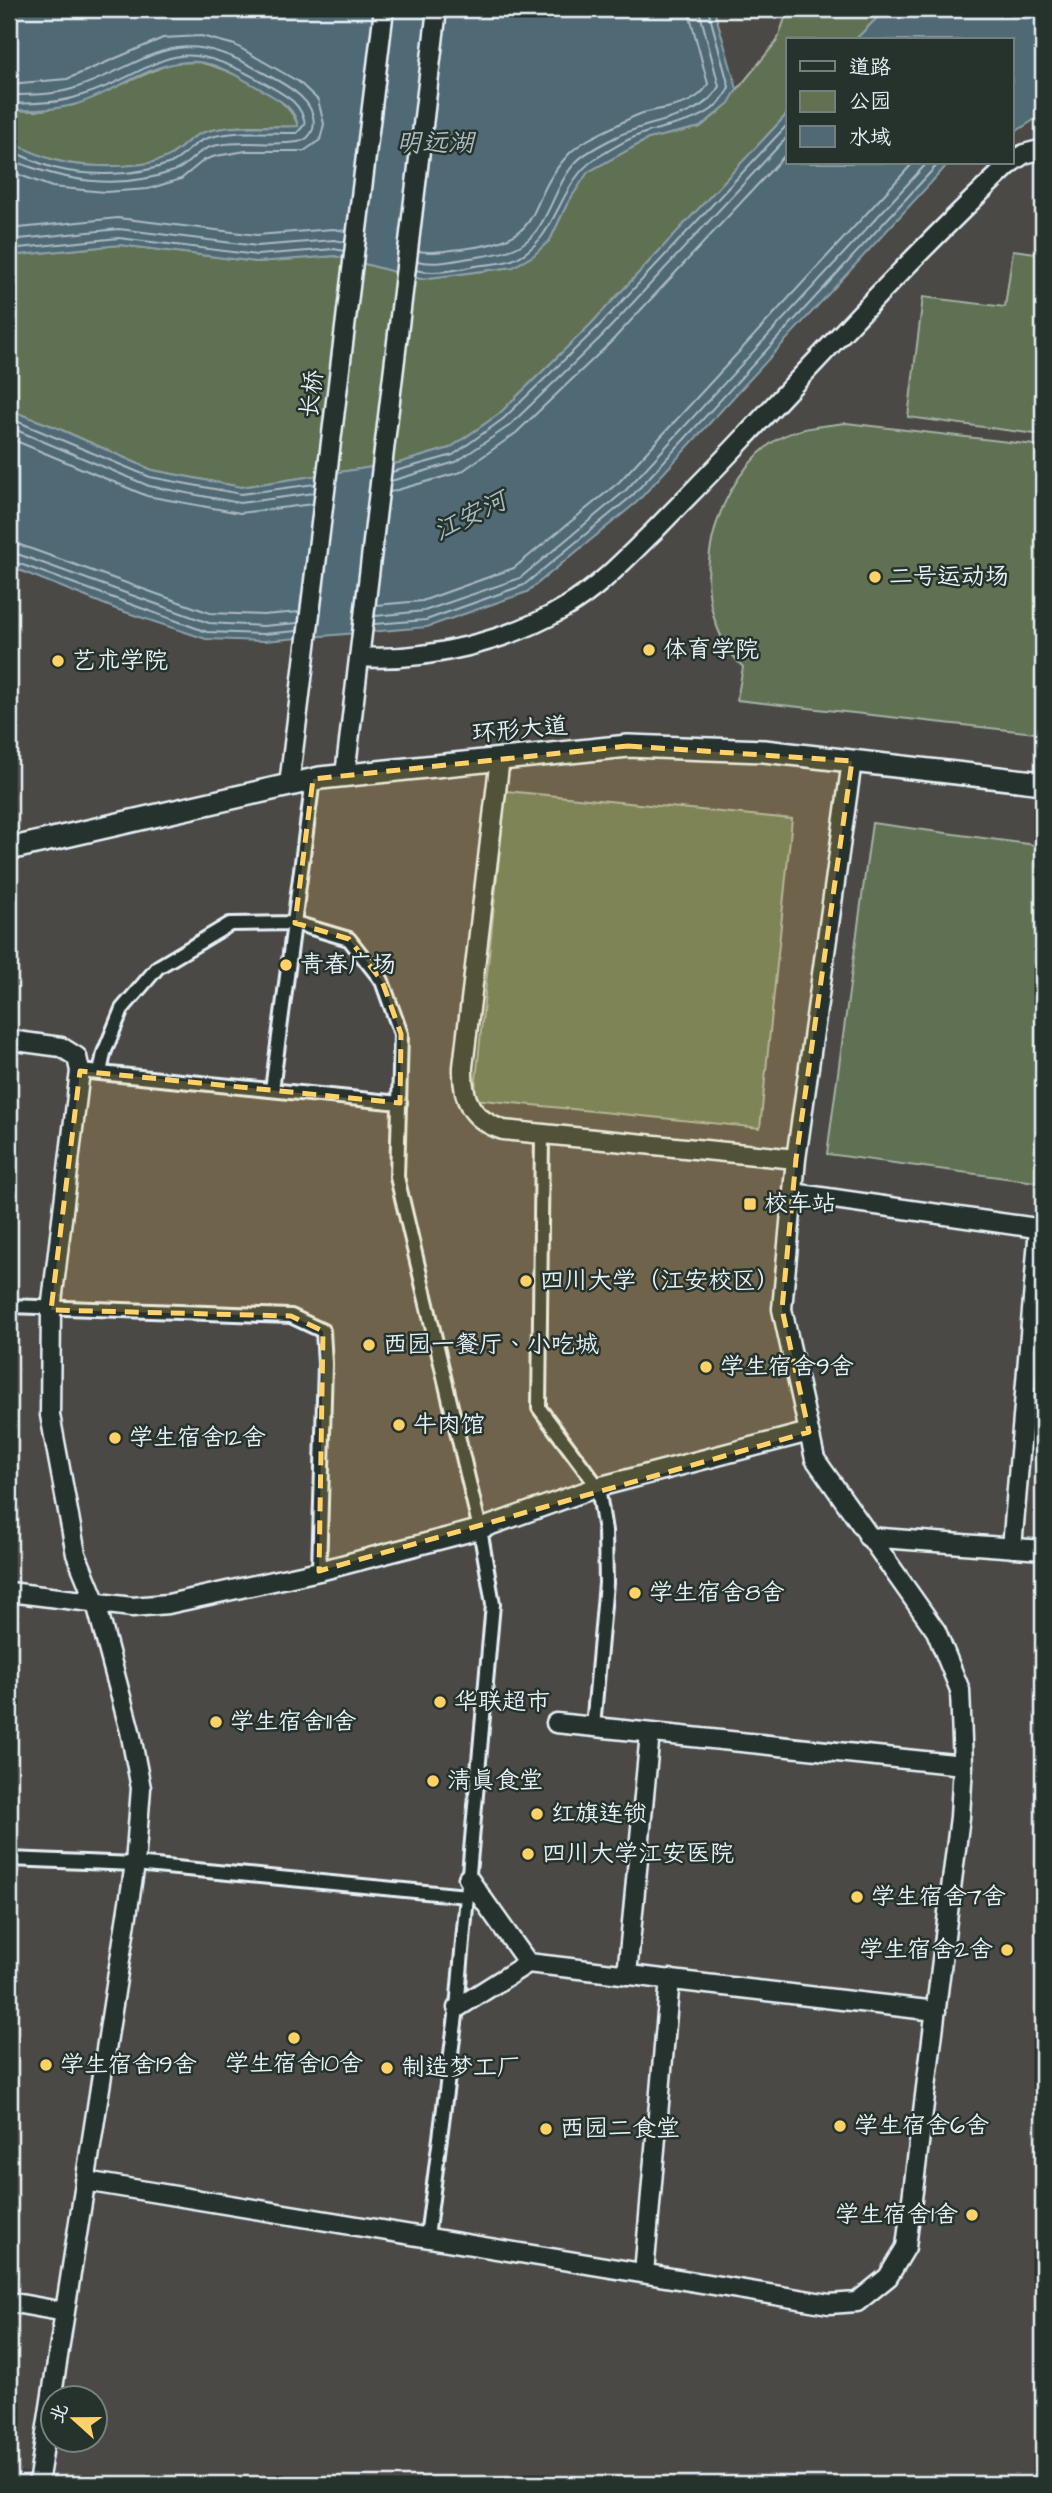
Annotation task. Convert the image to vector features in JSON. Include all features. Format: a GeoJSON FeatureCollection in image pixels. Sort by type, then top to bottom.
{"type":"FeatureCollection","features":[{"type":"Feature","properties":{"kind":"street","name":"长桥"},"geometry":{"type":"LineString","coordinates":[[289,785],[384,9]]}},
{"type":"Feature","properties":{"kind":"street"},"geometry":{"type":"LineString","coordinates":[[345,775],[437,9]]}},
{"type":"Feature","properties":{"kind":"street"},"geometry":{"type":"LineString","coordinates":[[1014,160],[1024,154],[1043,149]]}},
{"type":"Feature","properties":{"kind":"street"},"geometry":{"type":"LineString","coordinates":[[359,657],[391,660],[453,650],[516,632],[567,607],[606,579],[715,469],[926,245],[1009,164]]}},
{"type":"Feature","properties":{"kind":"street","name":"环形大道"},"geometry":{"type":"LineString","coordinates":[[9,849],[313,779],[628,746],[764,751],[1043,783]]}},
{"type":"Feature","properties":{"kind":"street"},"geometry":{"type":"LineString","coordinates":[[500,758],[463,1087],[469,1109],[487,1124],[542,1135],[796,1159]]}},
{"type":"Feature","properties":{"kind":"street"},"geometry":{"type":"LineString","coordinates":[[85,2181],[829,2304],[857,2302],[888,2277],[906,2247],[963,1765],[960,1690],[936,1631],[815,1459],[782,1309],[796,1159],[852,761]]}},
{"type":"Feature","properties":{"kind":"street"},"geometry":{"type":"LineString","coordinates":[[272,1090],[313,779]]}},
{"type":"Feature","properties":{"kind":"street"},"geometry":{"type":"LineString","coordinates":[[100,1073],[104,1054],[122,1009],[158,967],[230,925],[295,923],[349,939],[382,981],[401,1034],[397,1177],[480,1529],[493,1604],[457,2008],[427,2237]]}},
{"type":"Feature","properties":{"kind":"street"},"geometry":{"type":"LineString","coordinates":[[9,1040],[61,1046],[77,1057],[80,1071],[51,1310],[50,1415],[76,1554],[96,1603],[130,1731],[141,1788],[135,1864],[38,2484]]}},
{"type":"Feature","properties":{"kind":"street"},"geometry":{"type":"LineString","coordinates":[[80,1071],[400,1103]]}},
{"type":"Feature","properties":{"kind":"street"},"geometry":{"type":"LineString","coordinates":[[542,1135],[539,1408],[598,1487],[605,1531],[606,1583],[593,1727]]}},
{"type":"Feature","properties":{"kind":"street"},"geometry":{"type":"LineString","coordinates":[[793,1193],[1041,1228],[1012,1548]]}},
{"type":"Feature","properties":{"kind":"street"},"geometry":{"type":"LineString","coordinates":[[9,1306],[51,1310],[291,1316],[323,1331],[325,1364],[319,1571]]}},
{"type":"Feature","properties":{"kind":"street"},"geometry":{"type":"LineString","coordinates":[[9,1592],[132,1607],[168,1604],[319,1571],[480,1529],[598,1487],[809,1432]]}},
{"type":"Feature","properties":{"kind":"street"},"geometry":{"type":"LineString","coordinates":[[868,1537],[1043,1550]]}},
{"type":"Feature","properties":{"kind":"street"},"geometry":{"type":"LineString","coordinates":[[556,1723],[963,1765]]}},
{"type":"Feature","properties":{"kind":"street"},"geometry":{"type":"LineString","coordinates":[[627,1975],[650,1733]]}},
{"type":"Feature","properties":{"kind":"street"},"geometry":{"type":"LineString","coordinates":[[9,1859],[135,1864],[467,1896]]}},
{"type":"Feature","properties":{"kind":"street"},"geometry":{"type":"LineString","coordinates":[[468,1878],[528,1963]]}},
{"type":"Feature","properties":{"kind":"street"},"geometry":{"type":"LineString","coordinates":[[457,2008],[528,1963],[936,2011]]}},
{"type":"Feature","properties":{"kind":"street"},"geometry":{"type":"LineString","coordinates":[[644,2273],[670,1979]]}},
{"type":"Feature","properties":{"kind":"street"},"geometry":{"type":"LineString","coordinates":[[9,2302],[65,2312]]}},
{"type":"Feature","properties":{"kind":"highlighted area"},"geometry":{"type":"Polygon","coordinates":[[[628,746],[852,761],[796,1159],[782,1309],[809,1432],[319,1571],[323,1331],[291,1316],[51,1310],[80,1071],[400,1103],[401,1034],[382,981],[349,939],[295,923],[313,779],[628,746]]]}},
{"type":"Feature","properties":{"kind":"shaded area","name":"四川大学（江安校区）"},"geometry":{"type":"Polygon","coordinates":[[[9,9],[1043,9],[1043,2484],[100,2484],[9,2469],[9,9]]]}},
{"type":"Feature","properties":{"kind":"green space"},"geometry":{"type":"Polygon","coordinates":[[[816,9],[886,9],[857,38],[786,38],[786,115],[591,324],[499,414],[450,448],[399,463],[241,487],[152,470],[55,427],[9,410],[9,256],[120,245],[257,262],[335,256],[421,279],[513,267],[550,240],[567,204],[587,172],[648,139],[700,127],[719,112],[777,41],[785,18],[816,9]]]}},
{"type":"Feature","properties":{"kind":"green space"},"geometry":{"type":"Polygon","coordinates":[[[199,62],[241,77],[272,95],[293,116],[298,127],[244,126],[212,130],[193,137],[171,155],[160,160],[114,166],[66,163],[9,142],[9,110],[35,111],[74,105],[171,63],[199,62]]]}},
{"type":"Feature","properties":{"kind":"green space"},"geometry":{"type":"Polygon","coordinates":[[[1013,250],[1043,254],[1043,435],[908,417],[923,297],[1005,307],[1013,250]]]}},
{"type":"Feature","properties":{"kind":"green space","name":"二号运动场"},"geometry":{"type":"Polygon","coordinates":[[[846,423],[1043,446],[1043,734],[737,700],[743,667],[724,642],[713,614],[708,583],[710,552],[718,521],[730,491],[748,465],[770,444],[796,431],[846,423]]]}},
{"type":"Feature","properties":{"kind":"green space"},"geometry":{"type":"Polygon","coordinates":[[[506,791],[792,819],[760,1128],[474,1099],[506,791]]]}},
{"type":"Feature","properties":{"kind":"green space"},"geometry":{"type":"Polygon","coordinates":[[[872,823],[1043,846],[1043,1183],[827,1154],[872,823]]]}},
{"type":"Feature","properties":{"kind":"water","name":"明远湖"},"geometry":{"type":"Polygon","coordinates":[[[9,9],[714,9],[737,89],[729,103],[700,127],[648,139],[588,172],[567,204],[550,240],[533,256],[513,267],[421,279],[335,256],[257,262],[120,245],[9,256],[9,142],[66,163],[114,166],[160,160],[194,137],[212,130],[298,126],[293,113],[280,101],[232,73],[199,62],[166,65],[73,105],[41,110],[9,110],[9,9]]]}},
{"type":"Feature","properties":{"kind":"water"},"geometry":{"type":"Polygon","coordinates":[[[886,9],[1043,9],[1043,114],[1014,133],[1014,38],[857,38],[886,9]]]}},
{"type":"Feature","properties":{"kind":"water","name":"江安河"},"geometry":{"type":"Polygon","coordinates":[[[786,115],[786,164],[948,164],[637,502],[527,592],[427,627],[264,641],[206,639],[116,609],[9,566],[9,410],[55,427],[152,470],[241,487],[399,463],[450,448],[499,414],[591,324],[786,115]]]}},
{"type":"Feature","properties":{"kind":"place","name":"二号运动场"},"geometry":{"type":"Point","coordinates":[875,577]}},
{"type":"Feature","properties":{"kind":"place","name":"体育学院"},"geometry":{"type":"Point","coordinates":[649,650]}},
{"type":"Feature","properties":{"kind":"place","name":"艺术学院"},"geometry":{"type":"Point","coordinates":[58,661]}},
{"type":"Feature","properties":{"kind":"place","name":"青春广场"},"geometry":{"type":"Point","coordinates":[286,965]}},
{"type":"Feature","properties":{"kind":"place","name":"校车站"},"geometry":{"type":"Point","coordinates":[750,1204]}},
{"type":"Feature","properties":{"kind":"place","name":"四川大学（江安校区）"},"geometry":{"type":"Point","coordinates":[526,1281]}},
{"type":"Feature","properties":{"kind":"place","name":"西园一餐厅、小吃城"},"geometry":{"type":"Point","coordinates":[369,1345]}},
{"type":"Feature","properties":{"kind":"place","name":"学生宿舍9舍"},"geometry":{"type":"Point","coordinates":[706,1367]}},
{"type":"Feature","properties":{"kind":"place","name":"牛肉馆"},"geometry":{"type":"Point","coordinates":[399,1425]}},
{"type":"Feature","properties":{"kind":"place","name":"学生宿舍12舍"},"geometry":{"type":"Point","coordinates":[115,1438]}},
{"type":"Feature","properties":{"kind":"place","name":"学生宿舍8舍"},"geometry":{"type":"Point","coordinates":[635,1593]}},
{"type":"Feature","properties":{"kind":"place","name":"华联超市"},"geometry":{"type":"Point","coordinates":[440,1702]}},
{"type":"Feature","properties":{"kind":"place","name":"学生宿舍11舍"},"geometry":{"type":"Point","coordinates":[216,1722]}},
{"type":"Feature","properties":{"kind":"place","name":"清真食堂"},"geometry":{"type":"Point","coordinates":[433,1781]}},
{"type":"Feature","properties":{"kind":"place","name":"红旗连锁"},"geometry":{"type":"Point","coordinates":[537,1814]}},
{"type":"Feature","properties":{"kind":"place","name":"四川大学江安医院"},"geometry":{"type":"Point","coordinates":[528,1854]}},
{"type":"Feature","properties":{"kind":"place","name":"学生宿舍7舍"},"geometry":{"type":"Point","coordinates":[857,1897]}},
{"type":"Feature","properties":{"kind":"place","name":"学生宿舍2舍"},"geometry":{"type":"Point","coordinates":[1007,1950]}},
{"type":"Feature","properties":{"kind":"place","name":"学生宿舍10舍"},"geometry":{"type":"Point","coordinates":[294,2038]}},
{"type":"Feature","properties":{"kind":"place","name":"学生宿舍19舍"},"geometry":{"type":"Point","coordinates":[46,2065]}},
{"type":"Feature","properties":{"kind":"place","name":"制造梦工厂"},"geometry":{"type":"Point","coordinates":[387,2068]}},
{"type":"Feature","properties":{"kind":"place","name":"学生宿舍6舍"},"geometry":{"type":"Point","coordinates":[840,2126]}},
{"type":"Feature","properties":{"kind":"place","name":"西园二食堂"},"geometry":{"type":"Point","coordinates":[546,2129]}},
{"type":"Feature","properties":{"kind":"place","name":"学生宿舍1舍"},"geometry":{"type":"Point","coordinates":[972,2215]}}]}
